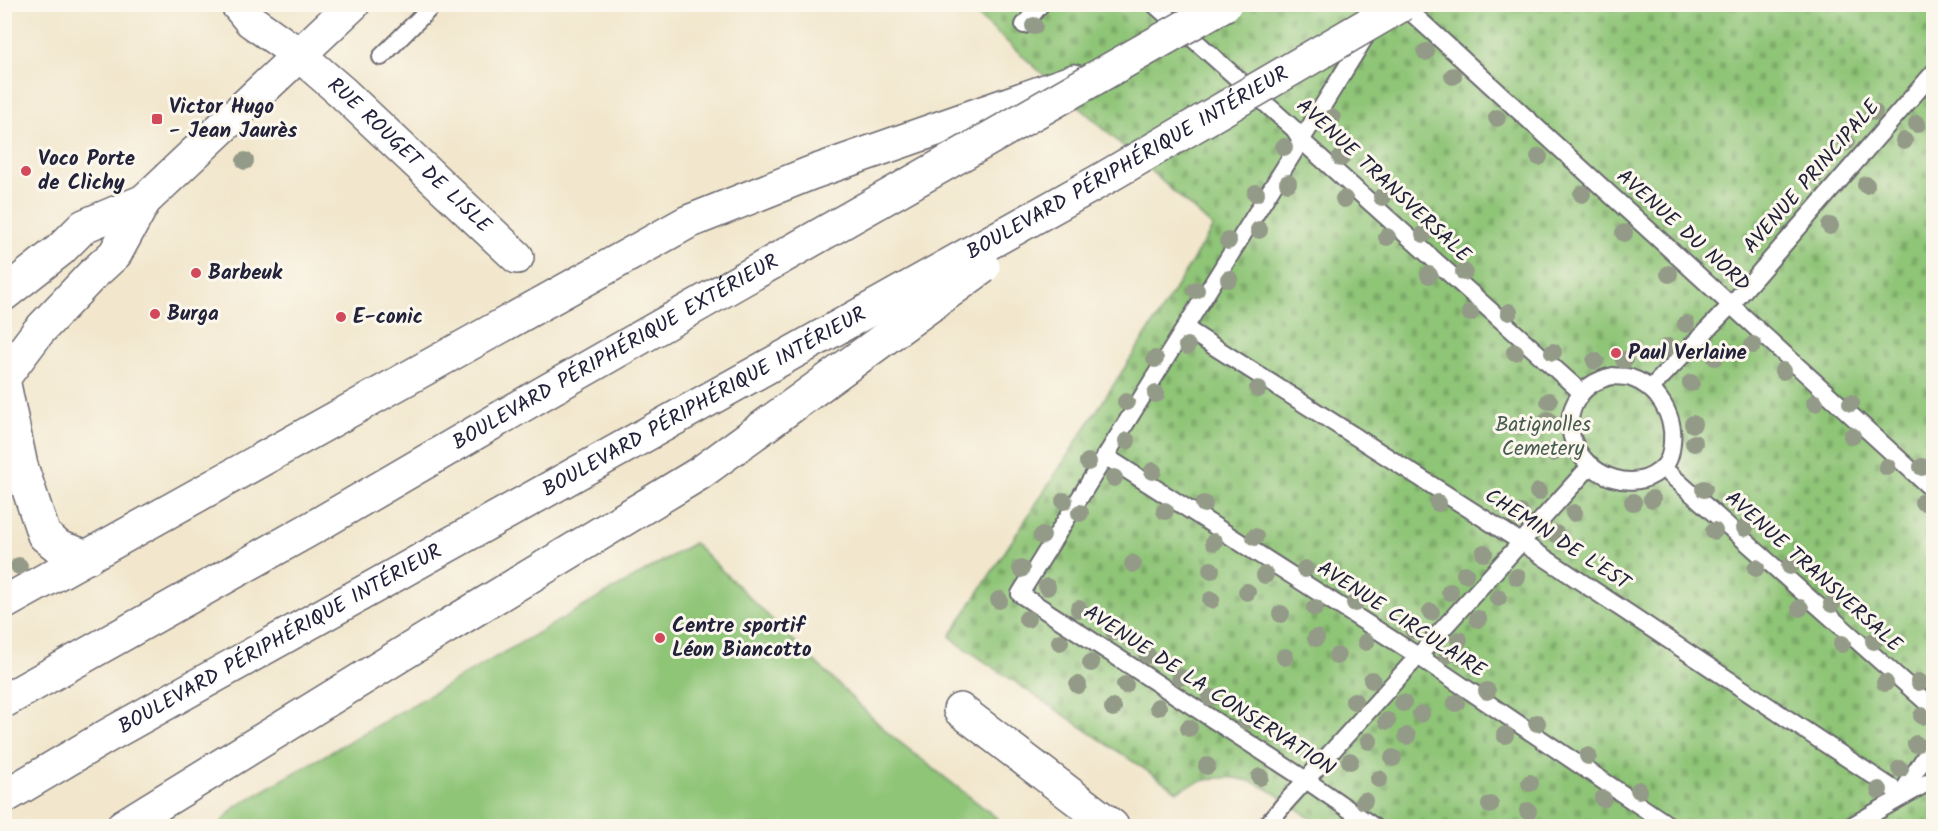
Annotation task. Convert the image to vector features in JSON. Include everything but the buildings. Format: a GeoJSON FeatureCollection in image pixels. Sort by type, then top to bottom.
{"type":"FeatureCollection","features":[{"type":"Feature","properties":{"kind":"main road","name":"RUE ROUGET DE LISLE"},"geometry":{"type":"LineString","coordinates":[[237,4],[251,21],[298,54],[342,92],[517,256]]}},
{"type":"Feature","properties":{"kind":"main road"},"geometry":{"type":"LineString","coordinates":[[4,377],[38,332],[90,276],[115,254],[144,201],[352,4]]}},
{"type":"Feature","properties":{"kind":"main road","name":"BOULEVARD PÉRIPHÉRIQUE EXTÉRIEUR"},"geometry":{"type":"LineString","coordinates":[[4,701],[314,527],[540,395],[1225,4]]}},
{"type":"Feature","properties":{"kind":"main road","name":"BOULEVARD PÉRIPHÉRIQUE INTÉRIEUR"},"geometry":{"type":"LineString","coordinates":[[4,796],[107,736],[1103,179],[1403,4]]}},
{"type":"Feature","properties":{"kind":"main road"},"geometry":{"type":"LineString","coordinates":[[4,603],[688,222],[811,173],[1118,65]]}},
{"type":"Feature","properties":{"kind":"main road"},"geometry":{"type":"LineString","coordinates":[[123,826],[700,473],[1103,179]]}},
{"type":"Feature","properties":{"kind":"main road"},"geometry":{"type":"LineString","coordinates":[[4,294],[60,250],[84,226],[144,201]]}},
{"type":"Feature","properties":{"kind":"main road"},"geometry":{"type":"LineString","coordinates":[[4,384],[21,466],[44,535],[60,548],[88,557]]}},
{"type":"Feature","properties":{"kind":"main road"},"geometry":{"type":"LineString","coordinates":[[960,710],[1112,826]]}},
{"type":"Feature","properties":{"kind":"lane"},"geometry":{"type":"LineString","coordinates":[[381,57],[434,4]]}},
{"type":"Feature","properties":{"kind":"lane"},"geometry":{"type":"LineString","coordinates":[[1024,25],[1041,4]]}},
{"type":"Feature","properties":{"kind":"lane","name":"AVENUE TRANSVERSALE"},"geometry":{"type":"LineString","coordinates":[[1154,4],[1294,129],[1302,141],[1581,392]]}},
{"type":"Feature","properties":{"kind":"lane"},"geometry":{"type":"LineString","coordinates":[[1106,456],[1369,32],[1375,4]]}},
{"type":"Feature","properties":{"kind":"lane","name":"AVENUE DU NORD"},"geometry":{"type":"LineString","coordinates":[[1403,4],[1934,491]]}},
{"type":"Feature","properties":{"kind":"lane","name":"AVENUE PRINCIPALE"},"geometry":{"type":"LineString","coordinates":[[1650,389],[1731,305],[1934,72]]}},
{"type":"Feature","properties":{"kind":"lane","name":"CHEMIN DE L'EST"},"geometry":{"type":"LineString","coordinates":[[1185,328],[1521,542],[1899,797]]}},
{"type":"Feature","properties":{"kind":"lane"},"geometry":{"type":"LineString","coordinates":[[1613,376],[1631,378],[1650,389],[1660,399],[1671,418],[1673,437],[1671,456],[1663,468],[1650,478],[1630,483],[1608,477],[1591,465],[1577,450],[1570,431],[1572,410],[1581,392],[1597,379],[1613,376]]}},
{"type":"Feature","properties":{"kind":"lane","name":"AVENUE DE LA CONSERVATION"},"geometry":{"type":"LineString","coordinates":[[1106,456],[1020,594],[1373,826]]}},
{"type":"Feature","properties":{"kind":"lane","name":"AVENUE CIRCULAIRE"},"geometry":{"type":"LineString","coordinates":[[1106,456],[1418,656],[1670,826]]}},
{"type":"Feature","properties":{"kind":"lane"},"geometry":{"type":"LineString","coordinates":[[1266,826],[1591,465]]}},
{"type":"Feature","properties":{"kind":"lane","name":"AVENUE TRANSVERSALE"},"geometry":{"type":"LineString","coordinates":[[1663,468],[1934,709]]}},
{"type":"Feature","properties":{"kind":"lane"},"geometry":{"type":"LineString","coordinates":[[1899,797],[1934,743]]}},
{"type":"Feature","properties":{"kind":"lane"},"geometry":{"type":"LineString","coordinates":[[1851,826],[1934,779]]}},
{"type":"Feature","properties":{"kind":"green space","name":"Batignolles Cemetery"},"geometry":{"type":"Polygon","coordinates":[[[966,5],[1933,5],[1933,826],[1321,826],[1270,790],[1237,778],[1220,778],[1200,782],[1177,791],[960,645],[950,636],[1159,315],[1213,227],[966,5]]]}},
{"type":"Feature","properties":{"kind":"green space","name":"Centre sportif Léon Biancotto"},"geometry":{"type":"Polygon","coordinates":[[[694,543],[888,733],[1007,826],[218,826],[235,807],[694,543]]]}},
{"type":"Feature","properties":{"kind":"place","name":"Victor Hugo - Jean Jaurès"},"geometry":{"type":"Point","coordinates":[157,119]}},
{"type":"Feature","properties":{"kind":"place","name":"Voco Porte de Clichy"},"geometry":{"type":"Point","coordinates":[26,171]}},
{"type":"Feature","properties":{"kind":"place","name":"Barbeuk"},"geometry":{"type":"Point","coordinates":[196,273]}},
{"type":"Feature","properties":{"kind":"place","name":"Burga"},"geometry":{"type":"Point","coordinates":[155,314]}},
{"type":"Feature","properties":{"kind":"place","name":"E-conic"},"geometry":{"type":"Point","coordinates":[341,317]}},
{"type":"Feature","properties":{"kind":"place","name":"Paul Verlaine"},"geometry":{"type":"Point","coordinates":[1616,353]}},
{"type":"Feature","properties":{"kind":"place","name":"Centre sportif Léon Biancotto"},"geometry":{"type":"Point","coordinates":[660,638]}}]}
